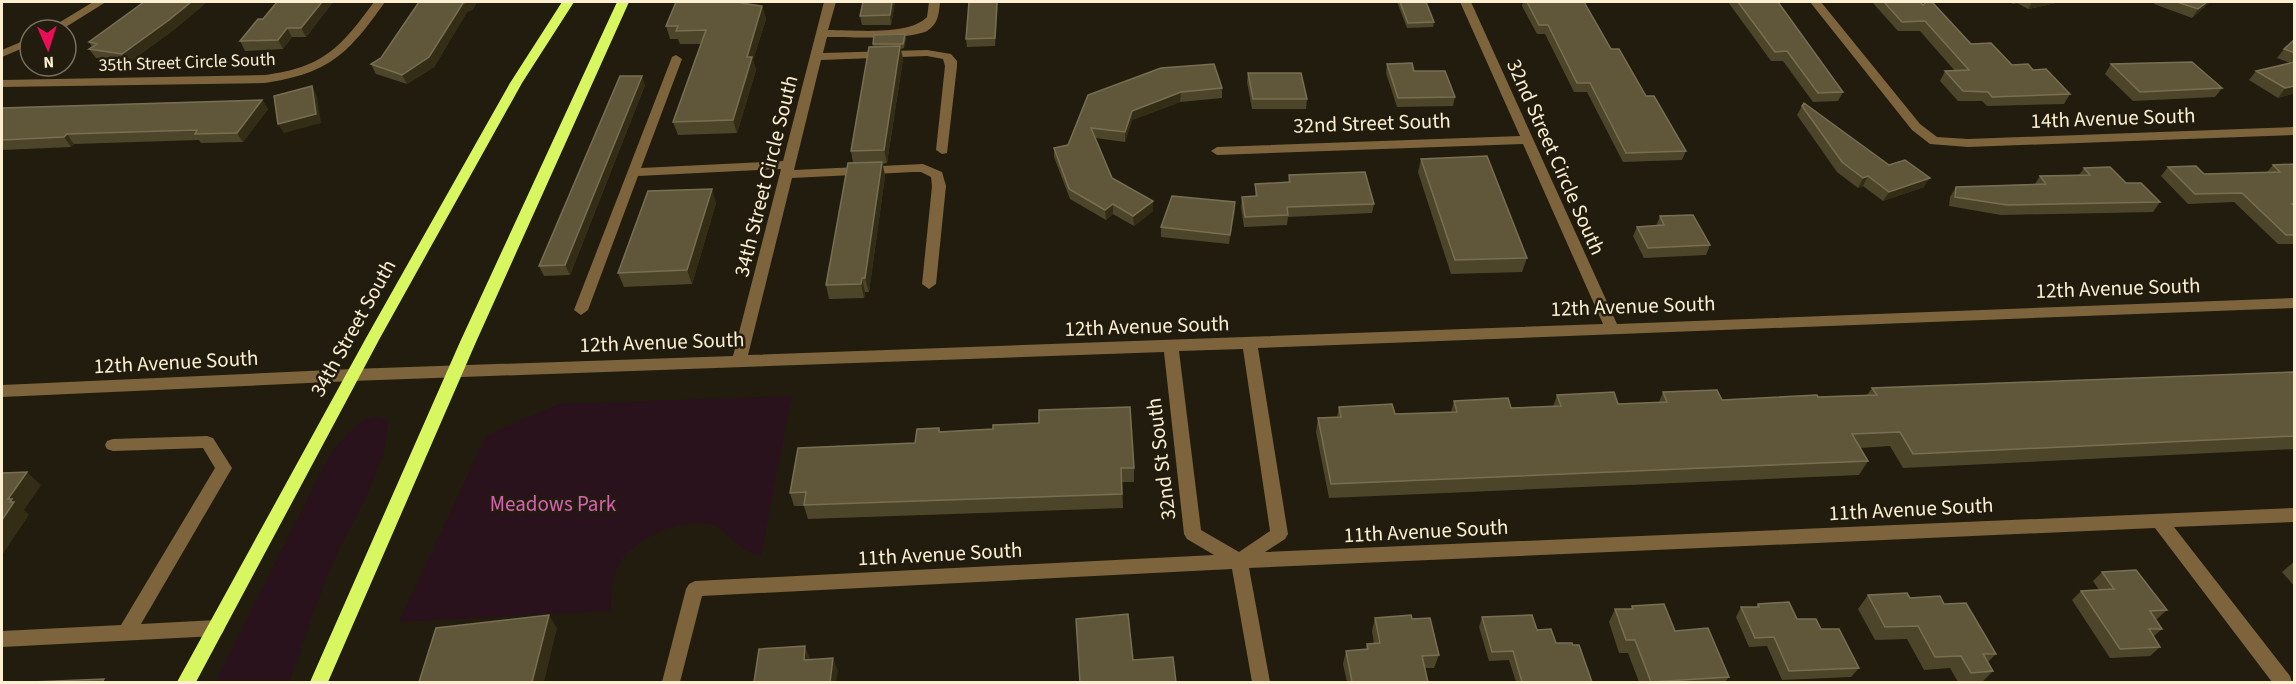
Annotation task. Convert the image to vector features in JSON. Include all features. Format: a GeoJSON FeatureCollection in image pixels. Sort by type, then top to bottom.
{"type":"FeatureCollection","features":[{"type":"Feature","properties":{"kind":"main road","name":"34th Street South"},"geometry":{"type":"LineString","coordinates":[[186,682],[352,375],[516,83],[568,2]]}},
{"type":"Feature","properties":{"kind":"main road"},"geometry":{"type":"LineString","coordinates":[[319,682],[455,371],[623,2]]}},
{"type":"Feature","properties":{"kind":"street"},"geometry":{"type":"LineString","coordinates":[[73,18],[100,2]]}},
{"type":"Feature","properties":{"kind":"street","name":"35th Street Circle South"},"geometry":{"type":"LineString","coordinates":[[2,84],[282,77],[310,69],[339,54],[380,2]]}},
{"type":"Feature","properties":{"kind":"street","name":"34th Street Circle South"},"geometry":{"type":"LineString","coordinates":[[740,360],[830,2]]}},
{"type":"Feature","properties":{"kind":"street"},"geometry":{"type":"LineString","coordinates":[[822,34],[903,32],[923,28],[933,18],[934,2]]}},
{"type":"Feature","properties":{"kind":"street","name":"32nd Street Circle South"},"geometry":{"type":"LineString","coordinates":[[1466,2],[1612,328]]}},
{"type":"Feature","properties":{"kind":"street","name":"14th Avenue South"},"geometry":{"type":"LineString","coordinates":[[1816,2],[1916,127],[1934,141],[1968,143],[2295,131]]}},
{"type":"Feature","properties":{"kind":"street"},"geometry":{"type":"LineString","coordinates":[[2,54],[18,47]]}},
{"type":"Feature","properties":{"kind":"street"},"geometry":{"type":"LineString","coordinates":[[816,57],[927,53],[947,56],[951,61],[951,66],[942,150]]}},
{"type":"Feature","properties":{"kind":"street"},"geometry":{"type":"LineString","coordinates":[[581,310],[676,59]]}},
{"type":"Feature","properties":{"kind":"street","name":"32nd Street South"},"geometry":{"type":"LineString","coordinates":[[1217,151],[1528,140]]}},
{"type":"Feature","properties":{"kind":"street"},"geometry":{"type":"LineString","coordinates":[[633,172],[914,168],[930,171],[937,175],[939,186],[929,284]]}},
{"type":"Feature","properties":{"kind":"street","name":"12th Avenue South"},"geometry":{"type":"LineString","coordinates":[[2,391],[740,360],[2295,303]]}},
{"type":"Feature","properties":{"kind":"street"},"geometry":{"type":"LineString","coordinates":[[1250,343],[1279,534],[1239,561],[1261,682]]}},
{"type":"Feature","properties":{"kind":"street","name":"32nd St South"},"geometry":{"type":"LineString","coordinates":[[1171,346],[1192,534],[1239,561]]}},
{"type":"Feature","properties":{"kind":"street"},"geometry":{"type":"LineString","coordinates":[[113,445],[207,442],[224,468],[126,633]]}},
{"type":"Feature","properties":{"kind":"street","name":"11th Avenue South"},"geometry":{"type":"LineString","coordinates":[[671,682],[695,589],[1239,561],[2295,515]]}},
{"type":"Feature","properties":{"kind":"street"},"geometry":{"type":"LineString","coordinates":[[2159,521],[2283,682]]}},
{"type":"Feature","properties":{"kind":"street"},"geometry":{"type":"LineString","coordinates":[[2,639],[216,628]]}},
{"type":"Feature","properties":{"kind":"green space","name":"Meadows Park"},"geometry":{"type":"Polygon","coordinates":[[[792,396],[761,556],[746,550],[715,526],[703,523],[675,526],[647,538],[625,556],[614,577],[611,611],[399,622],[486,436],[559,404],[792,396]]]}},
{"type":"Feature","properties":{"kind":"green space"},"geometry":{"type":"Polygon","coordinates":[[[377,416],[387,420],[387,437],[383,455],[367,495],[330,569],[289,682],[215,682],[331,453],[357,425],[377,416]]]}},
{"type":"Feature","properties":{"kind":"building"},"geometry":{"type":"Polygon","coordinates":[[[144,2],[191,2],[122,54],[89,49],[97,44],[89,42],[144,2]]]}},
{"type":"Feature","properties":{"kind":"building"},"geometry":{"type":"Polygon","coordinates":[[[277,2],[322,2],[301,28],[287,28],[278,40],[240,41],[258,19],[263,19],[277,2]]]}},
{"type":"Feature","properties":{"kind":"building"},"geometry":{"type":"Polygon","coordinates":[[[419,2],[466,2],[463,3],[429,57],[402,75],[371,64],[381,58],[419,2]]]}},
{"type":"Feature","properties":{"kind":"building"},"geometry":{"type":"Polygon","coordinates":[[[676,2],[742,2],[762,6],[747,57],[752,57],[733,120],[673,122],[706,30],[676,31],[678,26],[666,26],[676,2]]]}},
{"type":"Feature","properties":{"kind":"building"},"geometry":{"type":"Polygon","coordinates":[[[863,2],[892,2],[890,15],[860,16],[863,2]]]}},
{"type":"Feature","properties":{"kind":"building"},"geometry":{"type":"Polygon","coordinates":[[[969,2],[997,2],[995,38],[966,39],[969,2]]]}},
{"type":"Feature","properties":{"kind":"building"},"geometry":{"type":"Polygon","coordinates":[[[1400,2],[1426,2],[1434,22],[1408,23],[1400,2]]]}},
{"type":"Feature","properties":{"kind":"building"},"geometry":{"type":"Polygon","coordinates":[[[1527,2],[1584,2],[1611,49],[1619,49],[1646,96],[1654,96],[1686,151],[1626,153],[1590,83],[1577,83],[1548,25],[1539,25],[1527,2]]]}},
{"type":"Feature","properties":{"kind":"building"},"geometry":{"type":"Polygon","coordinates":[[[1738,2],[1778,2],[1843,92],[1818,93],[1787,51],[1775,52],[1738,2]]]}},
{"type":"Feature","properties":{"kind":"building"},"geometry":{"type":"Polygon","coordinates":[[[1884,2],[1920,2],[1923,5],[1926,2],[1932,2],[1971,44],[1991,43],[2012,65],[2028,64],[2033,70],[2046,69],[2070,94],[1992,97],[1988,92],[1963,91],[1945,71],[1969,70],[1925,21],[1902,22],[1884,2]]]}},
{"type":"Feature","properties":{"kind":"building"},"geometry":{"type":"Polygon","coordinates":[[[2177,2],[2207,2],[2198,9],[2177,2]]]}},
{"type":"Feature","properties":{"kind":"building"},"geometry":{"type":"Polygon","coordinates":[[[905,34],[903,44],[873,44],[874,35],[905,34]]]}},
{"type":"Feature","properties":{"kind":"building"},"geometry":{"type":"Polygon","coordinates":[[[2295,39],[2295,53],[2284,49],[2295,39]]]}},
{"type":"Feature","properties":{"kind":"building"},"geometry":{"type":"Polygon","coordinates":[[[900,46],[884,150],[851,151],[869,47],[900,46]]]}},
{"type":"Feature","properties":{"kind":"building"},"geometry":{"type":"Polygon","coordinates":[[[2192,62],[2222,88],[2140,92],[2111,64],[2192,62]]]}},
{"type":"Feature","properties":{"kind":"building"},"geometry":{"type":"Polygon","coordinates":[[[2295,62],[2295,86],[2285,88],[2256,71],[2295,62]]]}},
{"type":"Feature","properties":{"kind":"building"},"geometry":{"type":"Polygon","coordinates":[[[1412,63],[1414,71],[1445,71],[1455,97],[1398,98],[1387,64],[1412,63]]]}},
{"type":"Feature","properties":{"kind":"building"},"geometry":{"type":"Polygon","coordinates":[[[1214,64],[1222,88],[1181,92],[1132,111],[1125,132],[1091,128],[1112,178],[1153,201],[1133,216],[1113,204],[1105,210],[1069,189],[1054,148],[1068,145],[1088,95],[1161,68],[1214,64]]]}},
{"type":"Feature","properties":{"kind":"building"},"geometry":{"type":"Polygon","coordinates":[[[1248,73],[1301,73],[1307,99],[1253,99],[1248,73]]]}},
{"type":"Feature","properties":{"kind":"building"},"geometry":{"type":"Polygon","coordinates":[[[620,76],[642,76],[565,265],[539,266],[620,76]]]}},
{"type":"Feature","properties":{"kind":"building"},"geometry":{"type":"Polygon","coordinates":[[[312,86],[316,114],[278,124],[274,96],[312,86]]]}},
{"type":"Feature","properties":{"kind":"building"},"geometry":{"type":"Polygon","coordinates":[[[262,100],[237,133],[195,134],[197,130],[67,134],[64,137],[2,140],[2,108],[262,100]]]}},
{"type":"Feature","properties":{"kind":"building"},"geometry":{"type":"Polygon","coordinates":[[[1804,103],[1889,165],[1905,160],[1930,178],[1889,192],[1868,176],[1863,178],[1842,162],[1802,106],[1804,103]]]}},
{"type":"Feature","properties":{"kind":"building"},"geometry":{"type":"Polygon","coordinates":[[[1487,156],[1527,258],[1455,260],[1421,159],[1487,156]]]}},
{"type":"Feature","properties":{"kind":"building"},"geometry":{"type":"Polygon","coordinates":[[[882,162],[865,278],[862,278],[861,284],[826,285],[848,163],[882,162]]]}},
{"type":"Feature","properties":{"kind":"building"},"geometry":{"type":"Polygon","coordinates":[[[2295,164],[2295,204],[2292,204],[2295,206],[2295,235],[2286,235],[2242,193],[2195,194],[2168,167],[2196,166],[2204,174],[2280,172],[2273,165],[2295,164]]]}},
{"type":"Feature","properties":{"kind":"building"},"geometry":{"type":"Polygon","coordinates":[[[2110,167],[2126,183],[2141,183],[2160,202],[2007,205],[1955,197],[1956,187],[2046,184],[2040,176],[2090,175],[2084,168],[2110,167]]]}},
{"type":"Feature","properties":{"kind":"building"},"geometry":{"type":"Polygon","coordinates":[[[1365,172],[1374,204],[1287,207],[1288,215],[1245,217],[1242,197],[1257,196],[1255,184],[1290,182],[1289,175],[1365,172]]]}},
{"type":"Feature","properties":{"kind":"building"},"geometry":{"type":"Polygon","coordinates":[[[712,189],[687,270],[618,273],[648,191],[712,189]]]}},
{"type":"Feature","properties":{"kind":"building"},"geometry":{"type":"Polygon","coordinates":[[[1172,196],[1235,202],[1230,235],[1161,227],[1172,196]]]}},
{"type":"Feature","properties":{"kind":"building"},"geometry":{"type":"Polygon","coordinates":[[[1693,215],[1710,245],[1648,248],[1637,227],[1664,225],[1660,216],[1693,215]]]}},
{"type":"Feature","properties":{"kind":"building"},"geometry":{"type":"Polygon","coordinates":[[[2295,372],[2295,436],[1913,454],[1900,432],[1852,434],[1868,461],[1331,484],[1318,418],[1341,417],[1339,407],[1392,404],[1395,414],[1457,412],[1454,401],[1508,398],[1511,408],[1561,406],[1557,395],[1614,392],[1618,404],[1667,402],[1663,392],[1717,390],[1722,400],[1817,395],[1818,397],[1877,395],[1872,388],[2295,372]]]}},
{"type":"Feature","properties":{"kind":"building"},"geometry":{"type":"Polygon","coordinates":[[[1130,407],[1134,468],[1121,468],[1122,494],[804,505],[806,492],[790,493],[798,448],[915,443],[917,429],[939,428],[939,432],[993,429],[993,425],[1039,423],[1039,410],[1130,407]]]}},
{"type":"Feature","properties":{"kind":"building"},"geometry":{"type":"Polygon","coordinates":[[[27,472],[8,499],[14,502],[2,520],[2,473],[27,472]]]}},
{"type":"Feature","properties":{"kind":"building"},"geometry":{"type":"Polygon","coordinates":[[[2136,570],[2167,610],[2150,611],[2162,629],[2149,629],[2160,647],[2120,649],[2081,591],[2114,589],[2102,572],[2136,570]]]}},
{"type":"Feature","properties":{"kind":"building"},"geometry":{"type":"Polygon","coordinates":[[[1907,593],[1910,598],[1940,596],[1944,604],[1966,603],[1996,654],[1983,654],[1993,671],[1971,673],[1961,656],[1935,657],[1918,626],[1885,627],[1868,595],[1907,593]]]}},
{"type":"Feature","properties":{"kind":"building"},"geometry":{"type":"Polygon","coordinates":[[[1789,602],[1797,619],[1816,619],[1821,629],[1839,629],[1859,668],[1789,671],[1774,637],[1755,638],[1741,607],[1759,607],[1758,604],[1789,602]]]}},
{"type":"Feature","properties":{"kind":"building"},"geometry":{"type":"Polygon","coordinates":[[[1664,604],[1675,631],[1708,628],[1729,677],[1651,682],[1635,640],[1626,640],[1615,609],[1633,609],[1632,606],[1664,604]]]}},
{"type":"Feature","properties":{"kind":"building"},"geometry":{"type":"Polygon","coordinates":[[[1128,614],[1133,660],[1173,657],[1176,682],[1080,682],[1076,619],[1128,614]]]}},
{"type":"Feature","properties":{"kind":"building"},"geometry":{"type":"Polygon","coordinates":[[[549,615],[532,682],[419,682],[436,628],[549,615]]]}},
{"type":"Feature","properties":{"kind":"building"},"geometry":{"type":"Polygon","coordinates":[[[1411,615],[1412,619],[1430,618],[1439,655],[1422,656],[1428,682],[1352,682],[1346,651],[1368,649],[1367,644],[1380,643],[1375,618],[1411,615]]]}},
{"type":"Feature","properties":{"kind":"building"},"geometry":{"type":"Polygon","coordinates":[[[1532,615],[1537,630],[1551,629],[1556,643],[1579,645],[1592,682],[1522,682],[1513,651],[1492,652],[1482,617],[1532,615]]]}},
{"type":"Feature","properties":{"kind":"building"},"geometry":{"type":"Polygon","coordinates":[[[805,646],[804,660],[833,658],[830,682],[754,682],[759,649],[805,646]]]}},
{"type":"Feature","properties":{"kind":"building"},"geometry":{"type":"Polygon","coordinates":[[[104,679],[102,682],[31,682],[104,679]]]}}]}
